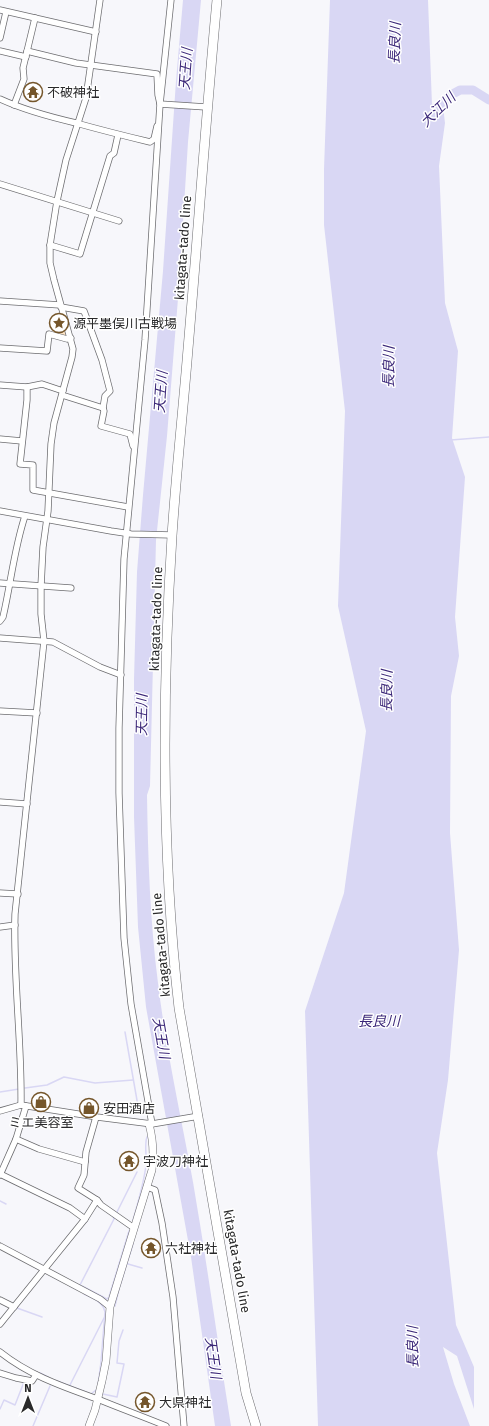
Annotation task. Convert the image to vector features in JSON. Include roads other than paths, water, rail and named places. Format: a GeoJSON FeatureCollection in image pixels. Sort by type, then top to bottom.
{"type":"FeatureCollection","features":[{"type":"Feature","properties":{"kind":"main road","name":"kitagata-tado line"},"geometry":{"type":"LineString","coordinates":[[217,0],[203,107],[189,344],[169,535],[165,812],[172,944],[194,1116],[246,1393],[256,1426]]}},
{"type":"Feature","properties":{"kind":"street"},"geometry":{"type":"LineString","coordinates":[[85,1219],[70,1208],[0,1174],[16,1139],[24,1106],[15,925],[44,641],[41,614],[41,586],[43,547],[49,492],[51,444],[54,423],[73,353],[71,338],[52,272],[50,245],[57,201],[66,160],[86,98],[100,0]]}},
{"type":"Feature","properties":{"kind":"street"},"geometry":{"type":"LineString","coordinates":[[0,99],[14,105],[78,124],[150,142],[154,139],[164,104],[171,0]]}},
{"type":"Feature","properties":{"kind":"street"},"geometry":{"type":"LineString","coordinates":[[0,10],[96,32]]}},
{"type":"Feature","properties":{"kind":"street"},"geometry":{"type":"LineString","coordinates":[[0,38],[6,12]]}},
{"type":"Feature","properties":{"kind":"street"},"geometry":{"type":"LineString","coordinates":[[14,105],[24,79],[23,68],[35,18]]}},
{"type":"Feature","properties":{"kind":"street"},"geometry":{"type":"LineString","coordinates":[[0,51],[27,54],[91,66],[157,74],[158,95],[164,104]]}},
{"type":"Feature","properties":{"kind":"street"},"geometry":{"type":"LineString","coordinates":[[164,104],[203,107]]}},
{"type":"Feature","properties":{"kind":"street"},"geometry":{"type":"LineString","coordinates":[[89,1426],[98,1400],[106,1361],[110,1307],[152,1170],[153,1159],[153,1124],[131,1004],[124,938],[119,794],[119,728],[121,636],[128,533],[128,507],[135,448],[145,332],[160,116]]}},
{"type":"Feature","properties":{"kind":"street"},"geometry":{"type":"LineString","coordinates":[[50,245],[80,254],[110,156],[114,153],[118,135]]}},
{"type":"Feature","properties":{"kind":"street"},"geometry":{"type":"LineString","coordinates":[[0,184],[119,221]]}},
{"type":"Feature","properties":{"kind":"street"},"geometry":{"type":"LineString","coordinates":[[0,301],[61,306],[84,311],[102,360],[110,391],[106,396],[101,426],[130,434],[135,448]]}},
{"type":"Feature","properties":{"kind":"street"},"geometry":{"type":"LineString","coordinates":[[0,348],[47,351],[49,334],[67,339],[71,338]]}},
{"type":"Feature","properties":{"kind":"street"},"geometry":{"type":"LineString","coordinates":[[0,385],[27,387],[42,384],[103,408]]}},
{"type":"Feature","properties":{"kind":"street"},"geometry":{"type":"LineString","coordinates":[[27,387],[20,464],[33,465],[33,490],[128,507]]}},
{"type":"Feature","properties":{"kind":"street"},"geometry":{"type":"LineString","coordinates":[[0,439],[22,441]]}},
{"type":"Feature","properties":{"kind":"street"},"geometry":{"type":"LineString","coordinates":[[0,511],[128,533],[169,535]]}},
{"type":"Feature","properties":{"kind":"street"},"geometry":{"type":"LineString","coordinates":[[0,621],[10,584],[18,537],[24,516]]}},
{"type":"Feature","properties":{"kind":"street"},"geometry":{"type":"LineString","coordinates":[[0,583],[71,588]]}},
{"type":"Feature","properties":{"kind":"street"},"geometry":{"type":"LineString","coordinates":[[0,638],[53,642],[100,667],[121,675]]}},
{"type":"Feature","properties":{"kind":"street"},"geometry":{"type":"LineString","coordinates":[[0,711],[37,713]]}},
{"type":"Feature","properties":{"kind":"street"},"geometry":{"type":"LineString","coordinates":[[0,802],[27,804]]}},
{"type":"Feature","properties":{"kind":"street"},"geometry":{"type":"LineString","coordinates":[[0,893],[18,894]]}},
{"type":"Feature","properties":{"kind":"street"},"geometry":{"type":"LineString","coordinates":[[0,927],[15,925]]}},
{"type":"Feature","properties":{"kind":"street"},"geometry":{"type":"LineString","coordinates":[[0,1111],[24,1106],[153,1124],[194,1116]]}},
{"type":"Feature","properties":{"kind":"street"},"geometry":{"type":"LineString","coordinates":[[96,1117],[86,1152],[84,1175],[78,1188],[97,1200],[134,1228]]}},
{"type":"Feature","properties":{"kind":"street"},"geometry":{"type":"LineString","coordinates":[[16,1139],[39,1150],[85,1162]]}},
{"type":"Feature","properties":{"kind":"street"},"geometry":{"type":"LineString","coordinates":[[147,1187],[155,1190],[162,1223],[173,1297],[184,1426]]}},
{"type":"Feature","properties":{"kind":"street"},"geometry":{"type":"LineString","coordinates":[[0,1324],[85,1219],[97,1200]]}},
{"type":"Feature","properties":{"kind":"street"},"geometry":{"type":"LineString","coordinates":[[0,1246],[100,1299],[110,1307]]}},
{"type":"Feature","properties":{"kind":"street"},"geometry":{"type":"LineString","coordinates":[[0,1300],[14,1307]]}},
{"type":"Feature","properties":{"kind":"street"},"geometry":{"type":"LineString","coordinates":[[0,1352],[8,1359],[36,1376],[166,1426]]}},
{"type":"Feature","properties":{"kind":"street"},"geometry":{"type":"LineString","coordinates":[[0,1373],[32,1381],[36,1376]]}},
{"type":"Feature","properties":{"kind":"water","name":"天王川"},"geometry":{"type":"Polygon","coordinates":[[[183,0],[201,0],[188,142],[179,286],[167,436],[156,540],[150,786],[147,795],[148,842],[153,936],[161,1008],[193,1182],[231,1426],[215,1426],[191,1257],[146,1007],[138,927],[134,817],[134,679],[137,572],[163,271],[183,0]]]}},
{"type":"Feature","properties":{"kind":"water","name":"長良川"},"geometry":{"type":"Polygon","coordinates":[[[330,0],[428,0],[432,105],[442,98],[445,123],[439,166],[445,303],[458,351],[452,438],[465,477],[455,617],[459,656],[451,696],[450,833],[459,950],[448,1080],[437,1153],[456,1325],[474,1367],[474,1409],[457,1356],[443,1347],[454,1384],[470,1426],[318,1426],[305,1011],[344,893],[366,731],[338,606],[345,411],[324,225],[324,169],[330,0]]]}},
{"type":"Feature","properties":{"kind":"waterway","name":"大江川"},"geometry":{"type":"LineString","coordinates":[[436,113],[449,96],[460,90],[473,90],[489,100]]}},
{"type":"Feature","properties":{"kind":"waterway"},"geometry":{"type":"LineString","coordinates":[[451,440],[489,437]]}},
{"type":"Feature","properties":{"kind":"waterway"},"geometry":{"type":"LineString","coordinates":[[125,1032],[138,1106]]}},
{"type":"Feature","properties":{"kind":"waterway"},"geometry":{"type":"LineString","coordinates":[[25,1088],[47,1085],[64,1077],[95,1083],[133,1080]]}},
{"type":"Feature","properties":{"kind":"waterway"},"geometry":{"type":"LineString","coordinates":[[0,1092],[19,1089]]}},
{"type":"Feature","properties":{"kind":"waterway"},"geometry":{"type":"LineString","coordinates":[[133,1220],[145,1172],[147,1137]]}},
{"type":"Feature","properties":{"kind":"waterway"},"geometry":{"type":"LineString","coordinates":[[117,1212],[137,1172]]}},
{"type":"Feature","properties":{"kind":"waterway"},"geometry":{"type":"LineString","coordinates":[[0,1201],[6,1204]]}},
{"type":"Feature","properties":{"kind":"waterway"},"geometry":{"type":"LineString","coordinates":[[80,1285],[114,1219],[113,1216]]}},
{"type":"Feature","properties":{"kind":"waterway"},"geometry":{"type":"LineString","coordinates":[[82,1286],[107,1299],[109,1297],[129,1231]]}},
{"type":"Feature","properties":{"kind":"waterway"},"geometry":{"type":"LineString","coordinates":[[120,1286],[133,1244]]}},
{"type":"Feature","properties":{"kind":"waterway"},"geometry":{"type":"LineString","coordinates":[[128,1264],[142,1268]]}},
{"type":"Feature","properties":{"kind":"waterway"},"geometry":{"type":"LineString","coordinates":[[115,1306],[119,1289]]}},
{"type":"Feature","properties":{"kind":"waterway"},"geometry":{"type":"LineString","coordinates":[[84,1294],[100,1303],[105,1312],[98,1385]]}},
{"type":"Feature","properties":{"kind":"waterway"},"geometry":{"type":"LineString","coordinates":[[17,1308],[42,1317]]}},
{"type":"Feature","properties":{"kind":"waterway"},"geometry":{"type":"LineString","coordinates":[[70,1385],[104,1318]]}},
{"type":"Feature","properties":{"kind":"waterway"},"geometry":{"type":"LineString","coordinates":[[103,1394],[117,1397],[124,1364],[117,1363],[119,1341],[123,1330]]}},
{"type":"Feature","properties":{"kind":"waterway"},"geometry":{"type":"LineString","coordinates":[[40,1373],[48,1377]]}},
{"type":"Feature","properties":{"kind":"waterway"},"geometry":{"type":"LineString","coordinates":[[57,1381],[91,1394],[96,1390]]}},
{"type":"Feature","properties":{"kind":"waterway"},"geometry":{"type":"LineString","coordinates":[[0,1409],[4,1400],[15,1405],[24,1382]]}},
{"type":"Feature","properties":{"kind":"waterway"},"geometry":{"type":"LineString","coordinates":[[33,1426],[50,1386]]}},
{"type":"Feature","properties":{"kind":"place","name":"不破神社"},"geometry":{"type":"Point","coordinates":[33,92]}},
{"type":"Feature","properties":{"kind":"place","name":"源平墨俣川古戦場"},"geometry":{"type":"Point","coordinates":[59,323]}},
{"type":"Feature","properties":{"kind":"place","name":"ミエ美容室"},"geometry":{"type":"Point","coordinates":[41,1102]}},
{"type":"Feature","properties":{"kind":"place","name":"安田酒店"},"geometry":{"type":"Point","coordinates":[89,1108]}},
{"type":"Feature","properties":{"kind":"place","name":"宇波刀神社"},"geometry":{"type":"Point","coordinates":[129,1161]}},
{"type":"Feature","properties":{"kind":"place","name":"六社神社"},"geometry":{"type":"Point","coordinates":[151,1248]}},
{"type":"Feature","properties":{"kind":"place","name":"大県神社"},"geometry":{"type":"Point","coordinates":[145,1402]}}]}
